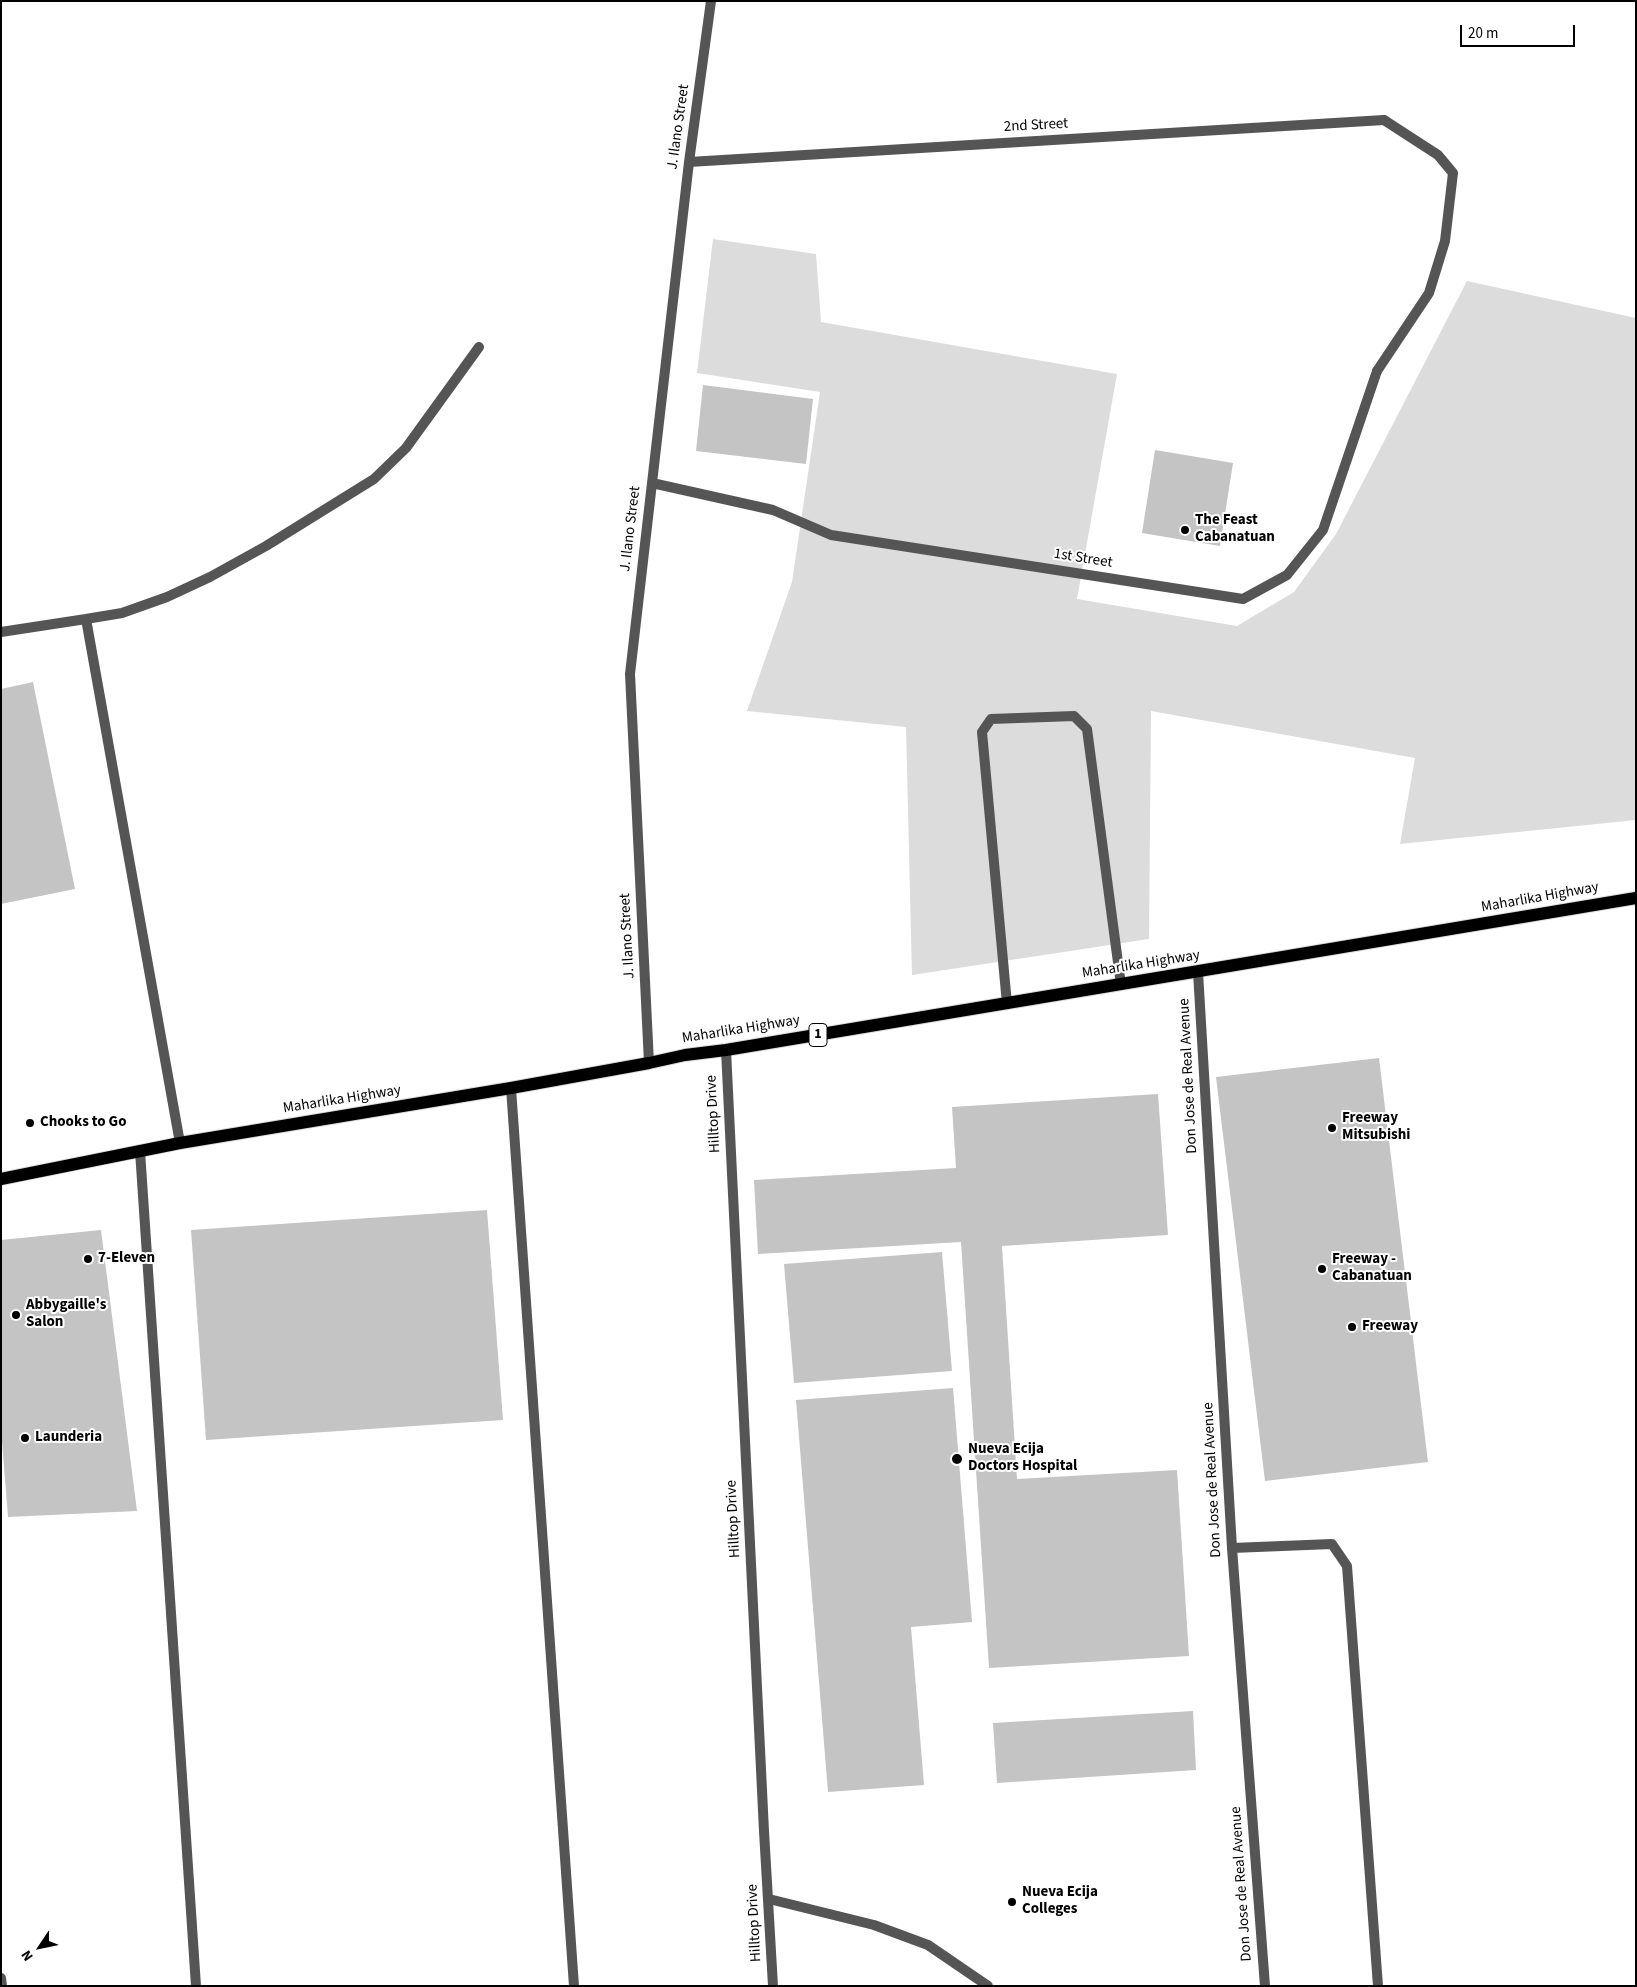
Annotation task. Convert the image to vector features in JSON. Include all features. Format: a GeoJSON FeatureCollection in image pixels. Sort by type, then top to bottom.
{"type":"FeatureCollection","features":[{"type":"Feature","properties":{"kind":"main road","name":"Maharlika Highway"},"geometry":{"type":"LineString","coordinates":[[1,1179],[180,1143],[511,1088],[685,1055],[1007,1004],[1636,898]]}},
{"type":"Feature","properties":{"kind":"street","name":"J. Ilano Street"},"geometry":{"type":"LineString","coordinates":[[649,1063],[630,674],[689,162],[711,1]]}},
{"type":"Feature","properties":{"kind":"street","name":"2nd Street"},"geometry":{"type":"LineString","coordinates":[[689,162],[1384,120]]}},
{"type":"Feature","properties":{"kind":"street","name":"1st Street"},"geometry":{"type":"LineString","coordinates":[[652,483],[773,510],[831,535],[1243,599],[1287,575],[1323,530],[1378,370],[1429,293],[1445,241],[1453,174],[1438,155],[1384,120]]}},
{"type":"Feature","properties":{"kind":"street"},"geometry":{"type":"LineString","coordinates":[[1,632],[122,614],[167,597],[210,577],[266,546],[374,478],[406,448],[478,347]]}},
{"type":"Feature","properties":{"kind":"street"},"geometry":{"type":"LineString","coordinates":[[86,619],[180,1143]]}},
{"type":"Feature","properties":{"kind":"street"},"geometry":{"type":"LineString","coordinates":[[1007,1004],[982,732],[991,719],[1074,716],[1087,729],[1121,985]]}},
{"type":"Feature","properties":{"kind":"street","name":"Don Jose de Real Avenue"},"geometry":{"type":"LineString","coordinates":[[1198,972],[1232,1548],[1265,1986]]}},
{"type":"Feature","properties":{"kind":"street","name":"Hilltop Drive"},"geometry":{"type":"LineString","coordinates":[[726,1050],[773,1986]]}},
{"type":"Feature","properties":{"kind":"street"},"geometry":{"type":"LineString","coordinates":[[511,1088],[574,1986]]}},
{"type":"Feature","properties":{"kind":"street"},"geometry":{"type":"LineString","coordinates":[[140,1151],[196,1986]]}},
{"type":"Feature","properties":{"kind":"street"},"geometry":{"type":"LineString","coordinates":[[1232,1548],[1332,1544],[1347,1566],[1378,1986]]}},
{"type":"Feature","properties":{"kind":"street"},"geometry":{"type":"LineString","coordinates":[[769,1899],[874,1925],[928,1945],[988,1986]]}},
{"type":"Feature","properties":{"kind":"street"},"geometry":{"type":"LineString","coordinates":[[1,1978],[2,1986]]}},
{"type":"Feature","properties":{"kind":"shaded area"},"geometry":{"type":"Polygon","coordinates":[[[713,239],[816,254],[821,322],[1117,374],[1077,599],[1237,626],[1294,592],[1336,534],[1467,281],[1636,318],[1636,820],[1400,844],[1415,758],[1151,711],[1149,939],[912,975],[906,727],[747,711],[792,582],[820,392],[697,373],[713,239]]]}},
{"type":"Feature","properties":{"kind":"building"},"geometry":{"type":"Polygon","coordinates":[[[703,385],[813,399],[806,464],[696,451],[703,385]]]}},
{"type":"Feature","properties":{"kind":"building"},"geometry":{"type":"Polygon","coordinates":[[[1155,450],[1233,463],[1220,546],[1142,533],[1155,450]]]}},
{"type":"Feature","properties":{"kind":"building"},"geometry":{"type":"Polygon","coordinates":[[[33,682],[75,889],[1,904],[1,689],[33,682]]]}},
{"type":"Feature","properties":{"kind":"building","name":"Freeway - Cabanatuan"},"geometry":{"type":"Polygon","coordinates":[[[1379,1058],[1428,1462],[1265,1481],[1216,1077],[1379,1058]]]}},
{"type":"Feature","properties":{"kind":"building"},"geometry":{"type":"Polygon","coordinates":[[[1158,1094],[1168,1235],[1002,1246],[1017,1479],[1177,1470],[1189,1656],[989,1668],[961,1242],[758,1254],[754,1180],[956,1168],[952,1107],[1158,1094]]]}},
{"type":"Feature","properties":{"kind":"building"},"geometry":{"type":"Polygon","coordinates":[[[487,1210],[503,1420],[206,1440],[191,1230],[487,1210]]]}},
{"type":"Feature","properties":{"kind":"building"},"geometry":{"type":"Polygon","coordinates":[[[101,1230],[137,1511],[8,1517],[1,1429],[1,1240],[101,1230]]]}},
{"type":"Feature","properties":{"kind":"building"},"geometry":{"type":"Polygon","coordinates":[[[942,1252],[952,1371],[794,1383],[784,1264],[942,1252]]]}},
{"type":"Feature","properties":{"kind":"building"},"geometry":{"type":"Polygon","coordinates":[[[953,1388],[972,1622],[911,1627],[924,1785],[828,1792],[796,1400],[953,1388]]]}},
{"type":"Feature","properties":{"kind":"building"},"geometry":{"type":"Polygon","coordinates":[[[1193,1711],[1196,1770],[997,1783],[993,1723],[1193,1711]]]}},
{"type":"Feature","properties":{"kind":"place","name":"The Feast Cabanatuan"},"geometry":{"type":"Point","coordinates":[1185,530]}},
{"type":"Feature","properties":{"kind":"place","name":"Chooks to Go"},"geometry":{"type":"Point","coordinates":[30,1123]}},
{"type":"Feature","properties":{"kind":"place","name":"Freeway Mitsubishi"},"geometry":{"type":"Point","coordinates":[1332,1128]}},
{"type":"Feature","properties":{"kind":"place","name":"7-Eleven"},"geometry":{"type":"Point","coordinates":[88,1259]}},
{"type":"Feature","properties":{"kind":"place","name":"Freeway - Cabanatuan"},"geometry":{"type":"Point","coordinates":[1322,1269]}},
{"type":"Feature","properties":{"kind":"place","name":"Abbygaille's Salon"},"geometry":{"type":"Point","coordinates":[16,1315]}},
{"type":"Feature","properties":{"kind":"place","name":"Freeway"},"geometry":{"type":"Point","coordinates":[1352,1327]}},
{"type":"Feature","properties":{"kind":"place","name":"Launderia"},"geometry":{"type":"Point","coordinates":[25,1438]}},
{"type":"Feature","properties":{"kind":"place","name":"Nueva Ecija Doctors Hospital"},"geometry":{"type":"Point","coordinates":[957,1459]}},
{"type":"Feature","properties":{"kind":"place","name":"Nueva Ecija Colleges"},"geometry":{"type":"Point","coordinates":[1012,1902]}}]}
